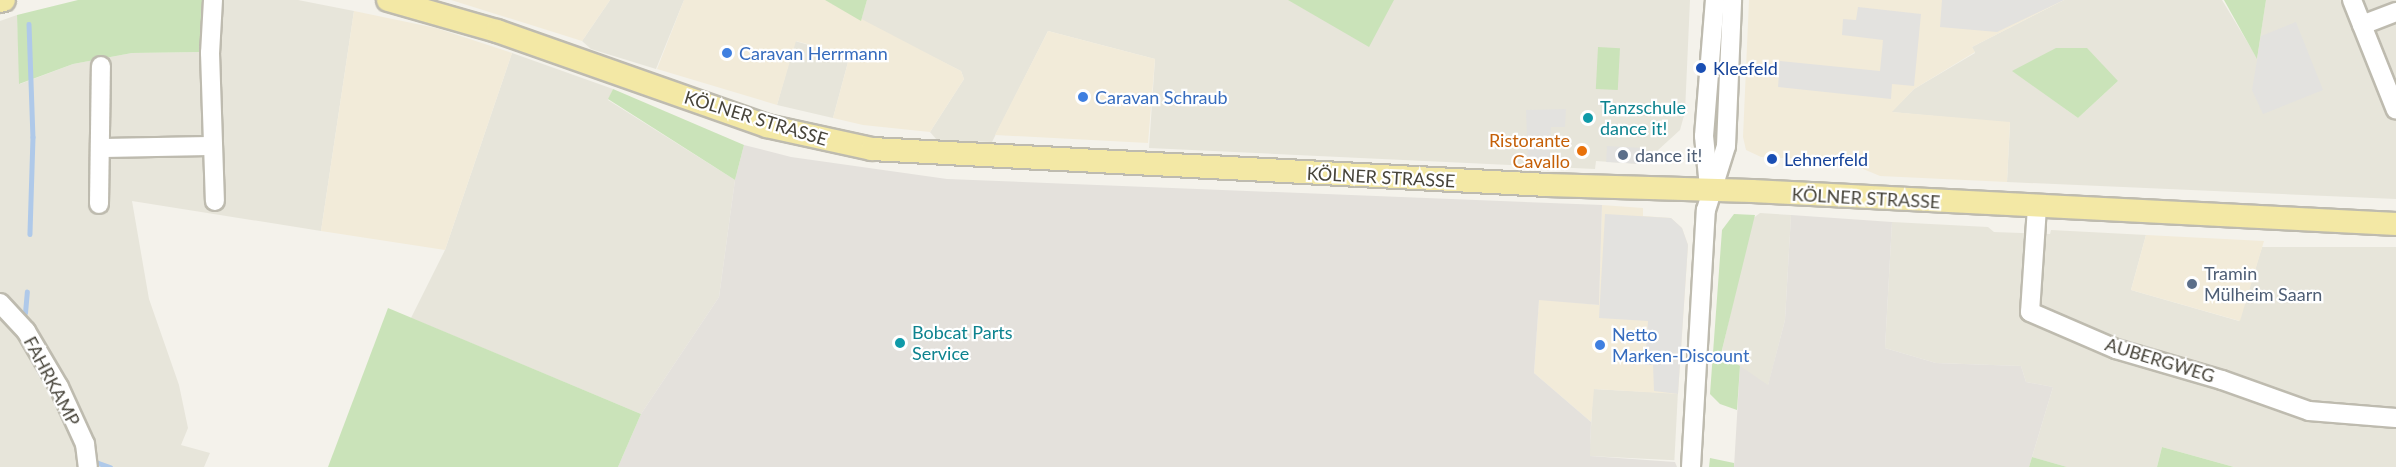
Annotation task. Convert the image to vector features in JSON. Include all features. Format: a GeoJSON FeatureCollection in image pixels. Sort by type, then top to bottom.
{"type":"FeatureCollection","features":[{"type":"Feature","properties":{"kind":"main road"},"geometry":{"type":"LineString","coordinates":[[0,2],[4,0]]}},
{"type":"Feature","properties":{"kind":"main road","name":"KÖLNER STRASSE"},"geometry":{"type":"LineString","coordinates":[[388,0],[497,31],[767,126],[872,149],[1536,185],[1710,190],[2396,224]]}},
{"type":"Feature","properties":{"kind":"street"},"geometry":{"type":"LineString","coordinates":[[213,0],[215,201]]}},
{"type":"Feature","properties":{"kind":"street"},"geometry":{"type":"LineString","coordinates":[[1691,467],[1710,190],[1704,136],[1714,0]]}},
{"type":"Feature","properties":{"kind":"street"},"geometry":{"type":"LineString","coordinates":[[1710,190],[1726,146],[1732,0]]}},
{"type":"Feature","properties":{"kind":"street"},"geometry":{"type":"LineString","coordinates":[[2352,0],[2396,110]]}},
{"type":"Feature","properties":{"kind":"street"},"geometry":{"type":"LineString","coordinates":[[2362,25],[2396,12]]}},
{"type":"Feature","properties":{"kind":"street"},"geometry":{"type":"LineString","coordinates":[[99,204],[101,66]]}},
{"type":"Feature","properties":{"kind":"street"},"geometry":{"type":"LineString","coordinates":[[99,148],[213,146]]}},
{"type":"Feature","properties":{"kind":"street","name":"AUBERGWEG"},"geometry":{"type":"LineString","coordinates":[[2037,207],[2030,312],[2116,349],[2222,380],[2309,411],[2396,418]]}},
{"type":"Feature","properties":{"kind":"street","name":"FAHRKAMP"},"geometry":{"type":"LineString","coordinates":[[0,303],[26,331],[59,387],[86,444],[88,467]]}},
{"type":"Feature","properties":{"kind":"shaded area"},"geometry":{"type":"Polygon","coordinates":[[[204,0],[298,0],[354,11],[321,231],[132,201],[149,299],[179,385],[188,428],[181,445],[210,453],[204,467],[0,467],[0,21],[17,15],[20,84],[73,64],[132,53],[202,52],[204,0]]]}},
{"type":"Feature","properties":{"kind":"shaded area"},"geometry":{"type":"Polygon","coordinates":[[[451,0],[610,0],[582,41],[451,0]]]}},
{"type":"Feature","properties":{"kind":"shaded area"},"geometry":{"type":"Polygon","coordinates":[[[610,0],[684,0],[656,69],[591,49],[582,41],[610,0]]]}},
{"type":"Feature","properties":{"kind":"shaded area"},"geometry":{"type":"Polygon","coordinates":[[[684,0],[825,0],[961,71],[964,79],[930,132],[863,125],[833,118],[848,62],[831,57],[826,49],[796,41],[777,105],[657,69],[684,0]]]}},
{"type":"Feature","properties":{"kind":"shaded area"},"geometry":{"type":"Polygon","coordinates":[[[867,0],[1690,0],[1685,112],[1680,130],[1657,151],[1640,154],[1639,164],[1596,161],[1595,169],[1149,148],[1155,59],[1048,31],[992,142],[937,140],[930,132],[964,79],[961,71],[861,21],[867,0]]]}},
{"type":"Feature","properties":{"kind":"shaded area"},"geometry":{"type":"Polygon","coordinates":[[[1749,0],[2064,0],[1972,47],[1975,52],[1914,89],[1892,112],[2010,122],[2007,182],[1880,176],[1844,161],[1761,157],[1746,150],[1743,137],[1749,0]]]}},
{"type":"Feature","properties":{"kind":"shaded area"},"geometry":{"type":"Polygon","coordinates":[[[1942,0],[2064,0],[1997,32],[1940,27],[1942,0]]]}},
{"type":"Feature","properties":{"kind":"shaded area"},"geometry":{"type":"Polygon","coordinates":[[[2064,0],[2222,0],[2257,58],[2266,0],[2396,0],[2396,199],[2007,182],[2010,123],[1891,112],[1914,89],[1975,53],[1972,47],[2064,0]],[[2013,71],[2078,118],[2118,81],[2013,71]]]}},
{"type":"Feature","properties":{"kind":"shaded area"},"geometry":{"type":"Polygon","coordinates":[[[1858,7],[1921,14],[1914,86],[1892,84],[1891,99],[1778,87],[1780,61],[1880,71],[1883,40],[1842,35],[1843,19],[1856,20],[1858,7]]]}},
{"type":"Feature","properties":{"kind":"shaded area"},"geometry":{"type":"Polygon","coordinates":[[[354,11],[436,28],[512,53],[445,250],[321,231],[354,11]]]}},
{"type":"Feature","properties":{"kind":"shaded area"},"geometry":{"type":"Polygon","coordinates":[[[2296,22],[2323,90],[2263,114],[2252,90],[2261,36],[2296,22]]]}},
{"type":"Feature","properties":{"kind":"shaded area","name":"Caravan Schraub"},"geometry":{"type":"Polygon","coordinates":[[[1048,31],[1155,59],[1148,143],[995,135],[1048,31]]]}},
{"type":"Feature","properties":{"kind":"shaded area"},"geometry":{"type":"Polygon","coordinates":[[[795,41],[826,50],[831,57],[848,62],[833,118],[777,105],[795,41]]]}},
{"type":"Feature","properties":{"kind":"shaded area"},"geometry":{"type":"Polygon","coordinates":[[[512,53],[613,89],[608,100],[735,180],[719,297],[641,414],[411,318],[445,250],[512,53]]]}},
{"type":"Feature","properties":{"kind":"shaded area"},"geometry":{"type":"Polygon","coordinates":[[[1566,109],[1565,127],[1551,127],[1550,153],[1561,153],[1561,159],[1528,161],[1526,110],[1566,109]]]}},
{"type":"Feature","properties":{"kind":"shaded area"},"geometry":{"type":"Polygon","coordinates":[[[744,145],[791,157],[947,179],[1602,205],[1599,305],[1539,300],[1534,373],[1591,422],[1590,456],[1675,462],[1677,467],[618,467],[641,414],[719,297],[735,180],[744,145]]]}},
{"type":"Feature","properties":{"kind":"shaded area","name":"dance it!"},"geometry":{"type":"Polygon","coordinates":[[[1607,146],[1640,148],[1639,164],[1606,162],[1607,146]]]}},
{"type":"Feature","properties":{"kind":"shaded area"},"geometry":{"type":"Polygon","coordinates":[[[1602,205],[1643,208],[1643,216],[1671,218],[1682,228],[1688,245],[1678,394],[1594,389],[1591,422],[1534,373],[1539,299],[1599,305],[1602,205]]]}},
{"type":"Feature","properties":{"kind":"shaded area"},"geometry":{"type":"Polygon","coordinates":[[[1760,213],[1791,215],[1785,320],[1768,386],[1721,355],[1752,219],[1760,213]]]}},
{"type":"Feature","properties":{"kind":"shaded area"},"geometry":{"type":"Polygon","coordinates":[[[1605,214],[1671,218],[1682,228],[1688,245],[1678,394],[1654,391],[1653,365],[1645,365],[1648,321],[1599,318],[1605,214]]]}},
{"type":"Feature","properties":{"kind":"shaded area"},"geometry":{"type":"Polygon","coordinates":[[[1791,215],[1892,222],[1885,348],[1936,363],[2021,366],[2026,382],[2053,387],[2029,467],[1734,467],[1740,366],[1768,385],[1785,320],[1791,215]]]}},
{"type":"Feature","properties":{"kind":"shaded area"},"geometry":{"type":"Polygon","coordinates":[[[1892,222],[1988,227],[1994,232],[2050,234],[2051,230],[2146,235],[2131,290],[2239,321],[2262,247],[2396,247],[2396,467],[2234,467],[2162,447],[2157,467],[2067,467],[2032,457],[2053,387],[2026,382],[2021,366],[1936,363],[1885,348],[1892,222]]]}},
{"type":"Feature","properties":{"kind":"shaded area","name":"Tramin Mülheim Saarn"},"geometry":{"type":"Polygon","coordinates":[[[2146,235],[2264,241],[2240,321],[2131,290],[2146,235]]]}},
{"type":"Feature","properties":{"kind":"shaded area"},"geometry":{"type":"Polygon","coordinates":[[[1593,389],[1678,393],[1674,460],[1589,456],[1593,389]]]}},
{"type":"Feature","properties":{"kind":"green space"},"geometry":{"type":"Polygon","coordinates":[[[78,0],[204,0],[202,52],[132,53],[73,64],[19,84],[17,15],[78,0]]]}},
{"type":"Feature","properties":{"kind":"green space"},"geometry":{"type":"Polygon","coordinates":[[[825,0],[867,0],[861,21],[825,0]]]}},
{"type":"Feature","properties":{"kind":"green space"},"geometry":{"type":"Polygon","coordinates":[[[1288,0],[1394,0],[1369,47],[1288,0]]]}},
{"type":"Feature","properties":{"kind":"green space"},"geometry":{"type":"Polygon","coordinates":[[[2224,0],[2266,0],[2257,59],[2224,0]]]}},
{"type":"Feature","properties":{"kind":"green space"},"geometry":{"type":"Polygon","coordinates":[[[1598,47],[1620,48],[1618,90],[1596,89],[1598,47]]]}},
{"type":"Feature","properties":{"kind":"green space"},"geometry":{"type":"Polygon","coordinates":[[[2056,48],[2087,48],[2118,81],[2078,118],[2012,71],[2056,48]]]}},
{"type":"Feature","properties":{"kind":"green space"},"geometry":{"type":"Polygon","coordinates":[[[613,89],[744,145],[735,180],[608,99],[613,89]]]}},
{"type":"Feature","properties":{"kind":"green space"},"geometry":{"type":"Polygon","coordinates":[[[1734,214],[1755,215],[1721,354],[1740,366],[1737,410],[1720,404],[1710,394],[1722,230],[1734,214]]]}},
{"type":"Feature","properties":{"kind":"green space"},"geometry":{"type":"Polygon","coordinates":[[[388,308],[641,414],[618,467],[328,467],[388,308]]]}},
{"type":"Feature","properties":{"kind":"green space"},"geometry":{"type":"Polygon","coordinates":[[[2162,447],[2234,467],[2157,467],[2162,447]]]}},
{"type":"Feature","properties":{"kind":"green space"},"geometry":{"type":"Polygon","coordinates":[[[2032,457],[2067,467],[2029,467],[2032,457]]]}},
{"type":"Feature","properties":{"kind":"green space"},"geometry":{"type":"Polygon","coordinates":[[[1710,458],[1734,463],[1734,467],[1709,467],[1710,458]]]}},
{"type":"Feature","properties":{"kind":"waterway"},"geometry":{"type":"LineString","coordinates":[[29,24],[33,137],[30,234]]}},
{"type":"Feature","properties":{"kind":"waterway"},"geometry":{"type":"LineString","coordinates":[[25,313],[27,292]]}},
{"type":"Feature","properties":{"kind":"waterway"},"geometry":{"type":"LineString","coordinates":[[96,462],[110,467]]}},
{"type":"Feature","properties":{"kind":"place","name":"Caravan Herrmann"},"geometry":{"type":"Point","coordinates":[727,53]}},
{"type":"Feature","properties":{"kind":"place","name":"Kleefeld"},"geometry":{"type":"Point","coordinates":[1701,68]}},
{"type":"Feature","properties":{"kind":"place","name":"Caravan Schraub"},"geometry":{"type":"Point","coordinates":[1083,97]}},
{"type":"Feature","properties":{"kind":"place","name":"Tanzschule dance it!"},"geometry":{"type":"Point","coordinates":[1588,118]}},
{"type":"Feature","properties":{"kind":"place","name":"Ristorante Cavallo"},"geometry":{"type":"Point","coordinates":[1582,151]}},
{"type":"Feature","properties":{"kind":"place","name":"dance it!"},"geometry":{"type":"Point","coordinates":[1623,155]}},
{"type":"Feature","properties":{"kind":"place","name":"Lehnerfeld"},"geometry":{"type":"Point","coordinates":[1772,159]}},
{"type":"Feature","properties":{"kind":"place","name":"Tramin Mülheim Saarn"},"geometry":{"type":"Point","coordinates":[2192,284]}},
{"type":"Feature","properties":{"kind":"place","name":"Bobcat Parts Service"},"geometry":{"type":"Point","coordinates":[900,343]}},
{"type":"Feature","properties":{"kind":"place","name":"Netto Marken-Discount"},"geometry":{"type":"Point","coordinates":[1600,345]}}]}
